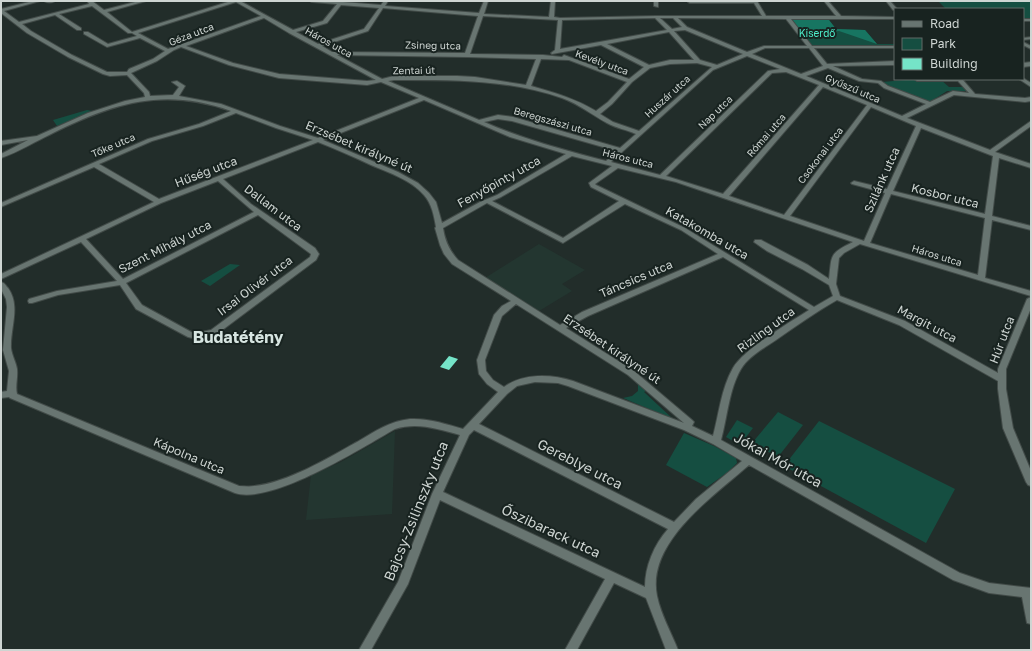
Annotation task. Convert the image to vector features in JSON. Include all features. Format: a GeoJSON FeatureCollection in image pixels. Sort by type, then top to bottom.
{"type":"FeatureCollection","features":[{"type":"Feature","properties":{"kind":"street"},"geometry":{"type":"LineString","coordinates":[[1,11],[38,1]]}},
{"type":"Feature","properties":{"kind":"street"},"geometry":{"type":"LineString","coordinates":[[46,1],[53,1]]}},
{"type":"Feature","properties":{"kind":"street"},"geometry":{"type":"LineString","coordinates":[[103,12],[144,1]]}},
{"type":"Feature","properties":{"kind":"street"},"geometry":{"type":"LineString","coordinates":[[132,32],[236,1]]}},
{"type":"Feature","properties":{"kind":"street","name":"Háros utca"},"geometry":{"type":"LineString","coordinates":[[236,1],[381,81],[520,138],[571,154],[702,188],[724,197],[863,243],[1031,294]]}},
{"type":"Feature","properties":{"kind":"street"},"geometry":{"type":"LineString","coordinates":[[243,5],[249,1]]}},
{"type":"Feature","properties":{"kind":"street"},"geometry":{"type":"LineString","coordinates":[[312,1],[341,2],[383,7],[413,7],[481,15],[551,19],[656,17],[894,18]]}},
{"type":"Feature","properties":{"kind":"street"},"geometry":{"type":"LineString","coordinates":[[317,46],[366,30],[386,1]]}},
{"type":"Feature","properties":{"kind":"street"},"geometry":{"type":"LineString","coordinates":[[467,55],[486,1]]}},
{"type":"Feature","properties":{"kind":"street"},"geometry":{"type":"LineString","coordinates":[[551,19],[553,1]]}},
{"type":"Feature","properties":{"kind":"street"},"geometry":{"type":"LineString","coordinates":[[692,7],[690,1],[756,2],[765,18]]}},
{"type":"Feature","properties":{"kind":"street"},"geometry":{"type":"LineString","coordinates":[[826,1],[840,18]]}},
{"type":"Feature","properties":{"kind":"street"},"geometry":{"type":"LineString","coordinates":[[17,24],[56,14],[91,2],[139,37],[168,51]]}},
{"type":"Feature","properties":{"kind":"street"},"geometry":{"type":"LineString","coordinates":[[291,32],[325,22],[341,2]]}},
{"type":"Feature","properties":{"kind":"street"},"geometry":{"type":"LineString","coordinates":[[1,11],[17,24],[70,56],[105,73],[128,73],[147,93],[148,97]]}},
{"type":"Feature","properties":{"kind":"street"},"geometry":{"type":"LineString","coordinates":[[695,12],[697,17]]}},
{"type":"Feature","properties":{"kind":"street"},"geometry":{"type":"LineString","coordinates":[[56,14],[79,29]]}},
{"type":"Feature","properties":{"kind":"street","name":"Géza utca"},"geometry":{"type":"LineString","coordinates":[[128,73],[131,70],[155,60],[168,51],[264,17]]}},
{"type":"Feature","properties":{"kind":"street"},"geometry":{"type":"LineString","coordinates":[[656,17],[697,59],[697,61]]}},
{"type":"Feature","properties":{"kind":"street","name":"Gyűszű utca"},"geometry":{"type":"LineString","coordinates":[[674,17],[685,28],[919,125],[993,154],[1031,166]]}},
{"type":"Feature","properties":{"kind":"street"},"geometry":{"type":"LineString","coordinates":[[788,18],[826,66],[861,80],[879,82],[886,87],[930,104]]}},
{"type":"Feature","properties":{"kind":"street"},"geometry":{"type":"LineString","coordinates":[[556,52],[560,19]]}},
{"type":"Feature","properties":{"kind":"street"},"geometry":{"type":"LineString","coordinates":[[528,87],[539,58],[556,52],[685,28]]}},
{"type":"Feature","properties":{"kind":"street"},"geometry":{"type":"LineString","coordinates":[[86,34],[107,46],[139,37]]}},
{"type":"Feature","properties":{"kind":"street"},"geometry":{"type":"LineString","coordinates":[[602,43],[648,67]]}},
{"type":"Feature","properties":{"kind":"street","name":"Zentai út"},"geometry":{"type":"LineString","coordinates":[[182,46],[231,64],[279,76],[367,83],[401,78],[457,78],[475,79],[528,87],[564,97],[578,103],[610,124],[640,133]]}},
{"type":"Feature","properties":{"kind":"street","name":"Huszár utca"},"geometry":{"type":"LineString","coordinates":[[607,163],[715,66],[747,53],[764,47],[894,47]]}},
{"type":"Feature","properties":{"kind":"street","name":"Kevély utca"},"geometry":{"type":"LineString","coordinates":[[556,52],[568,59],[630,81]]}},
{"type":"Feature","properties":{"kind":"street","name":"Zsineg utca"},"geometry":{"type":"LineString","coordinates":[[328,53],[467,55],[539,58]]}},
{"type":"Feature","properties":{"kind":"street","name":"Kevély utca"},"geometry":{"type":"LineString","coordinates":[[539,58],[568,59]]}},
{"type":"Feature","properties":{"kind":"street"},"geometry":{"type":"LineString","coordinates":[[596,114],[610,103],[630,81],[648,67],[670,62],[697,61],[715,66]]}},
{"type":"Feature","properties":{"kind":"street"},"geometry":{"type":"LineString","coordinates":[[802,76],[826,66],[894,63]]}},
{"type":"Feature","properties":{"kind":"street","name":"Nap utca"},"geometry":{"type":"LineString","coordinates":[[661,177],[770,72],[786,70]]}},
{"type":"Feature","properties":{"kind":"street"},"geometry":{"type":"LineString","coordinates":[[960,80],[973,94]]}},
{"type":"Feature","properties":{"kind":"street"},"geometry":{"type":"LineString","coordinates":[[175,82],[182,86],[175,97]]}},
{"type":"Feature","properties":{"kind":"street","name":"Római utca"},"geometry":{"type":"LineString","coordinates":[[724,197],[822,85]]}},
{"type":"Feature","properties":{"kind":"street"},"geometry":{"type":"LineString","coordinates":[[902,118],[949,94],[973,94],[1028,99],[1031,103]]}},
{"type":"Feature","properties":{"kind":"street","name":"Erzsébet királyné út"},"geometry":{"type":"LineString","coordinates":[[1,156],[87,115],[119,104],[148,97],[175,97],[206,102],[236,111],[273,126],[318,139],[398,174],[419,186],[427,194],[435,207],[438,228],[447,252],[455,262],[617,364],[647,386],[689,422],[687,428]]}},
{"type":"Feature","properties":{"kind":"street","name":"Hűség utca"},"geometry":{"type":"LineString","coordinates":[[1,277],[159,202],[424,98]]}},
{"type":"Feature","properties":{"kind":"street","name":"Csokonai utca"},"geometry":{"type":"LineString","coordinates":[[786,217],[870,105]]}},
{"type":"Feature","properties":{"kind":"street","name":"Tőke utca"},"geometry":{"type":"LineString","coordinates":[[1,205],[150,140],[202,125],[236,111]]}},
{"type":"Feature","properties":{"kind":"street","name":"Beregszászi utca"},"geometry":{"type":"LineString","coordinates":[[480,121],[498,117],[513,119],[621,150]]}},
{"type":"Feature","properties":{"kind":"street"},"geometry":{"type":"LineString","coordinates":[[981,279],[989,218],[993,154],[1031,123]]}},
{"type":"Feature","properties":{"kind":"street","name":"Szilánk utca"},"geometry":{"type":"LineString","coordinates":[[863,243],[919,125]]}},
{"type":"Feature","properties":{"kind":"street"},"geometry":{"type":"LineString","coordinates":[[1,143],[42,136]]}},
{"type":"Feature","properties":{"kind":"street","name":"Fenyőpinty utca"},"geometry":{"type":"LineString","coordinates":[[438,228],[499,196],[571,154]]}},
{"type":"Feature","properties":{"kind":"street"},"geometry":{"type":"LineString","coordinates":[[94,164],[159,202]]}},
{"type":"Feature","properties":{"kind":"street","name":"Katakomba utca"},"geometry":{"type":"LineString","coordinates":[[617,166],[592,183],[593,186],[677,226],[814,310]]}},
{"type":"Feature","properties":{"kind":"street","name":"Dallam utca"},"geometry":{"type":"LineString","coordinates":[[219,179],[258,212],[315,253]]}},
{"type":"Feature","properties":{"kind":"street","name":"Kosbor utca"},"geometry":{"type":"LineString","coordinates":[[854,183],[888,193],[1031,228]]}},
{"type":"Feature","properties":{"kind":"street"},"geometry":{"type":"LineString","coordinates":[[487,201],[563,240],[624,201]]}},
{"type":"Feature","properties":{"kind":"street","name":"Szent Mihály utca"},"geometry":{"type":"LineString","coordinates":[[32,301],[57,293],[122,282],[258,212]]}},
{"type":"Feature","properties":{"kind":"street"},"geometry":{"type":"LineString","coordinates":[[81,238],[122,282]]}},
{"type":"Feature","properties":{"kind":"street"},"geometry":{"type":"LineString","coordinates":[[758,242],[776,254],[806,268],[832,284]]}},
{"type":"Feature","properties":{"kind":"street"},"geometry":{"type":"LineString","coordinates":[[814,310],[837,297],[832,284],[835,257],[842,251],[863,243]]}},
{"type":"Feature","properties":{"kind":"street","name":"Irsai Olivér utca"},"geometry":{"type":"LineString","coordinates":[[122,282],[143,310],[191,335],[206,335],[214,332],[312,258],[315,253]]}},
{"type":"Feature","properties":{"kind":"street","name":"Táncsics utca"},"geometry":{"type":"LineString","coordinates":[[560,328],[592,311],[723,254]]}},
{"type":"Feature","properties":{"kind":"street"},"geometry":{"type":"LineString","coordinates":[[1,284],[7,290],[9,297],[11,325],[7,349],[12,367],[12,393],[1,395]]}},
{"type":"Feature","properties":{"kind":"street","name":"Margit utca"},"geometry":{"type":"LineString","coordinates":[[837,297],[902,323],[1001,379]]}},
{"type":"Feature","properties":{"kind":"street","name":"Húr utca"},"geometry":{"type":"LineString","coordinates":[[1031,299],[1005,360],[1001,379],[1007,423],[1031,482]]}},
{"type":"Feature","properties":{"kind":"street"},"geometry":{"type":"LineString","coordinates":[[504,392],[490,382],[482,372],[481,360],[498,315],[517,300]]}},
{"type":"Feature","properties":{"kind":"street","name":"Rizling utca"},"geometry":{"type":"LineString","coordinates":[[716,442],[736,370],[750,354],[814,310]]}},
{"type":"Feature","properties":{"kind":"street","name":"Jókai Mór utca"},"geometry":{"type":"LineString","coordinates":[[504,392],[514,384],[524,380],[558,380],[570,383],[687,428],[716,442],[956,577],[989,588],[1029,593]]}},
{"type":"Feature","properties":{"kind":"street","name":"Bajcsy-Zsilinszky utca"},"geometry":{"type":"LineString","coordinates":[[365,650],[403,584],[437,494],[465,433],[504,392]]}},
{"type":"Feature","properties":{"kind":"street","name":"Kápolna utca"},"geometry":{"type":"LineString","coordinates":[[12,393],[16,398],[241,491],[259,490],[282,483],[305,473],[402,422],[418,421],[465,433]]}},
{"type":"Feature","properties":{"kind":"street","name":"Gereblye utca"},"geometry":{"type":"LineString","coordinates":[[472,425],[675,528]]}},
{"type":"Feature","properties":{"kind":"street"},"geometry":{"type":"LineString","coordinates":[[672,650],[651,595],[650,576],[654,561],[675,528],[699,502],[749,460]]}},
{"type":"Feature","properties":{"kind":"street","name":"Őszibarack utca"},"geometry":{"type":"LineString","coordinates":[[437,494],[651,595]]}},
{"type":"Feature","properties":{"kind":"street"},"geometry":{"type":"LineString","coordinates":[[570,650],[612,577]]}},
{"type":"Feature","properties":{"kind":"street"},"geometry":{"type":"LineString","coordinates":[[1029,593],[1031,619]]}},
{"type":"Feature","properties":{"kind":"shaded area"},"geometry":{"type":"Polygon","coordinates":[[[539,244],[585,270],[562,284],[572,291],[539,311],[485,278],[539,244]]]}},
{"type":"Feature","properties":{"kind":"shaded area"},"geometry":{"type":"Polygon","coordinates":[[[395,431],[392,514],[306,520],[311,475],[341,462],[395,431]]]}},
{"type":"Feature","properties":{"kind":"green space"},"geometry":{"type":"Polygon","coordinates":[[[938,1],[1031,1],[1031,19],[1024,19],[1024,8],[945,8],[938,1]]]}},
{"type":"Feature","properties":{"kind":"green space","name":"Kiserdő"},"geometry":{"type":"Polygon","coordinates":[[[792,20],[829,20],[836,29],[865,30],[877,44],[894,44],[894,46],[810,46],[792,20]]]}},
{"type":"Feature","properties":{"kind":"green space"},"geometry":{"type":"Polygon","coordinates":[[[792,20],[829,20],[836,29],[865,30],[877,44],[839,31],[832,32],[826,36],[814,36],[809,39],[805,38],[792,20]]]}},
{"type":"Feature","properties":{"kind":"green space"},"geometry":{"type":"Polygon","coordinates":[[[905,80],[941,80],[949,87],[963,87],[967,91],[947,91],[930,102],[887,86],[882,82],[905,80]]]}},
{"type":"Feature","properties":{"kind":"green space"},"geometry":{"type":"Polygon","coordinates":[[[87,110],[93,111],[57,126],[53,120],[87,110]]]}},
{"type":"Feature","properties":{"kind":"green space"},"geometry":{"type":"Polygon","coordinates":[[[230,264],[240,265],[210,286],[201,281],[230,264]]]}},
{"type":"Feature","properties":{"kind":"green space"},"geometry":{"type":"Polygon","coordinates":[[[636,381],[648,390],[644,392],[673,419],[623,398],[632,396],[638,391],[636,381]]]}},
{"type":"Feature","properties":{"kind":"green space"},"geometry":{"type":"Polygon","coordinates":[[[778,412],[803,425],[778,457],[752,443],[778,412]]]}},
{"type":"Feature","properties":{"kind":"green space"},"geometry":{"type":"Polygon","coordinates":[[[737,420],[753,428],[740,445],[726,437],[737,420]]]}},
{"type":"Feature","properties":{"kind":"green space"},"geometry":{"type":"Polygon","coordinates":[[[819,421],[955,489],[926,543],[784,466],[819,421]]]}},
{"type":"Feature","properties":{"kind":"green space"},"geometry":{"type":"Polygon","coordinates":[[[684,433],[714,446],[736,458],[737,463],[728,472],[707,487],[666,465],[684,433]]]}},
{"type":"Feature","properties":{"kind":"building"},"geometry":{"type":"Polygon","coordinates":[[[449,356],[458,359],[449,370],[440,367],[449,356]]]}},
{"type":"Feature","properties":{"kind":"district","name":"Budatétény"},"geometry":{"type":"Point","coordinates":[238,337]}}]}
